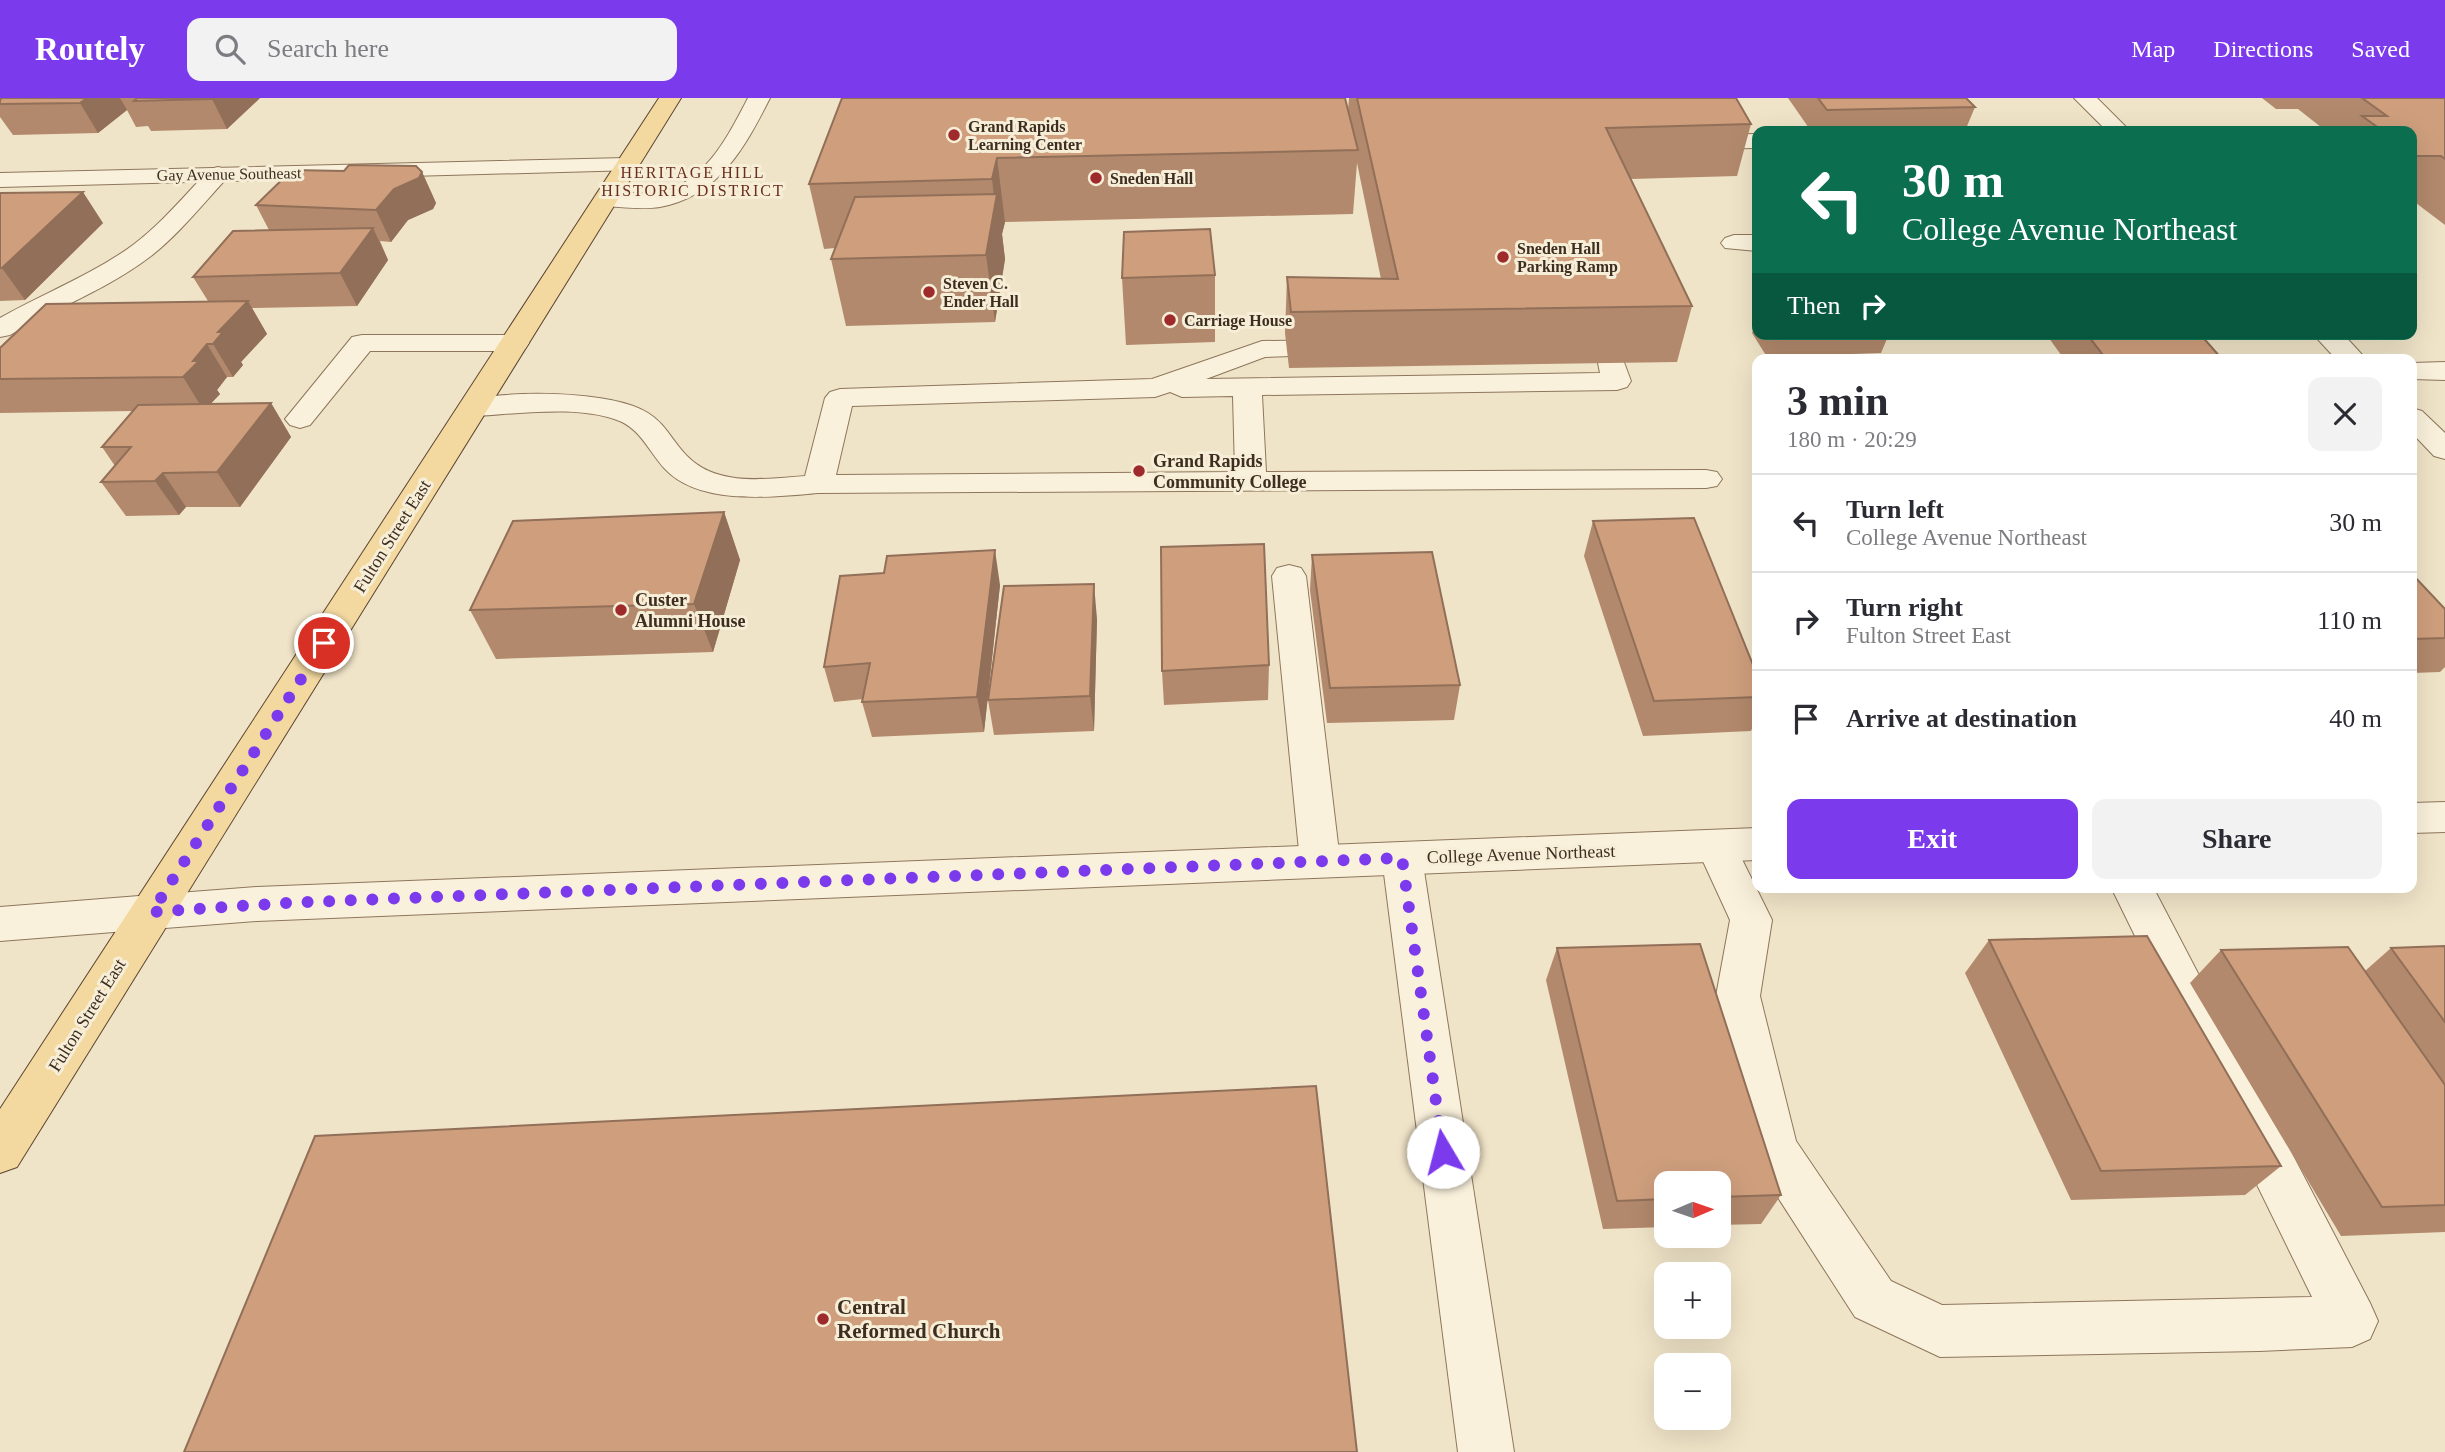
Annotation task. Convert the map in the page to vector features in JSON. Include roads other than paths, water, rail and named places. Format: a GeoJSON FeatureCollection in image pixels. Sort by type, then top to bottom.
{"type":"FeatureCollection","features":[{"type":"Feature","properties":{"kind":"main road","name":"Fulton Street East"},"geometry":{"type":"LineString","coordinates":[[0,1151],[670,98]]}},
{"type":"Feature","properties":{"kind":"street"},"geometry":{"type":"LineString","coordinates":[[606,199],[664,198],[709,176],[726,160],[759,98]]}},
{"type":"Feature","properties":{"kind":"street"},"geometry":{"type":"LineString","coordinates":[[2085,98],[2114,126]]}},
{"type":"Feature","properties":{"kind":"street"},"geometry":{"type":"LineString","coordinates":[[1677,142],[1752,133]]}},
{"type":"Feature","properties":{"kind":"street","name":"Gay Avenue Southeast"},"geometry":{"type":"LineString","coordinates":[[0,180],[627,165]]}},
{"type":"Feature","properties":{"kind":"street"},"geometry":{"type":"LineString","coordinates":[[0,329],[36,307],[109,272],[143,250],[218,174]]}},
{"type":"Feature","properties":{"kind":"street"},"geometry":{"type":"LineString","coordinates":[[2333,340],[2347,354]]}},
{"type":"Feature","properties":{"kind":"street"},"geometry":{"type":"LineString","coordinates":[[300,419],[362,343],[515,342]]}},
{"type":"Feature","properties":{"kind":"street"},"geometry":{"type":"LineString","coordinates":[[1155,388],[1262,349],[1365,347]]}},
{"type":"Feature","properties":{"kind":"street"},"geometry":{"type":"LineString","coordinates":[[818,484],[840,398],[1247,387],[1464,375],[1617,382],[1612,363]]}},
{"type":"Feature","properties":{"kind":"street"},"geometry":{"type":"LineString","coordinates":[[2417,371],[2445,371]]}},
{"type":"Feature","properties":{"kind":"street"},"geometry":{"type":"LineString","coordinates":[[1247,387],[1251,481]]}},
{"type":"Feature","properties":{"kind":"street"},"geometry":{"type":"LineString","coordinates":[[474,407],[599,405],[634,416],[660,439],[682,468],[712,482],[735,487],[818,484],[1706,479]]}},
{"type":"Feature","properties":{"kind":"street"},"geometry":{"type":"LineString","coordinates":[[2417,422],[2445,450]]}},
{"type":"Feature","properties":{"kind":"street"},"geometry":{"type":"LineString","coordinates":[[1289,576],[1320,861]]}},
{"type":"Feature","properties":{"kind":"street"},"geometry":{"type":"LineString","coordinates":[[2417,818],[2445,817]]}},
{"type":"Feature","properties":{"kind":"street"},"geometry":{"type":"LineString","coordinates":[[1736,845],[1751,920],[1738,996],[1774,1149],[1873,1299],[1940,1331],[2352,1321],[2135,893]]}},
{"type":"Feature","properties":{"kind":"street","name":"College Avenue Northeast"},"geometry":{"type":"LineString","coordinates":[[0,923],[271,903],[1736,845]]}},
{"type":"Feature","properties":{"kind":"street"},"geometry":{"type":"LineString","coordinates":[[1402,858],[1486,1452]]}},
{"type":"Feature","properties":{"kind":"place","name":"Grand Rapids Learning Center"},"geometry":{"type":"Point","coordinates":[954,135]}},
{"type":"Feature","properties":{"kind":"place","name":"Sneden Hall"},"geometry":{"type":"Point","coordinates":[1096,178]}},
{"type":"Feature","properties":{"kind":"place","name":"Sneden Hall Parking Ramp"},"geometry":{"type":"Point","coordinates":[1503,257]}},
{"type":"Feature","properties":{"kind":"place","name":"Steven C. Ender Hall"},"geometry":{"type":"Point","coordinates":[929,292]}},
{"type":"Feature","properties":{"kind":"place","name":"Carriage House"},"geometry":{"type":"Point","coordinates":[1170,320]}},
{"type":"Feature","properties":{"kind":"place","name":"Grand Rapids Community College"},"geometry":{"type":"Point","coordinates":[1139,471]}},
{"type":"Feature","properties":{"kind":"place","name":"Custer Alumni House"},"geometry":{"type":"Point","coordinates":[621,610]}},
{"type":"Feature","properties":{"kind":"place","name":"Central Reformed Church"},"geometry":{"type":"Point","coordinates":[823,1319]}},
{"type":"Feature","properties":{"kind":"district","name":"HERITAGE HILL HISTORIC DISTRICT"},"geometry":{"type":"Point","coordinates":[693,181]}}]}
